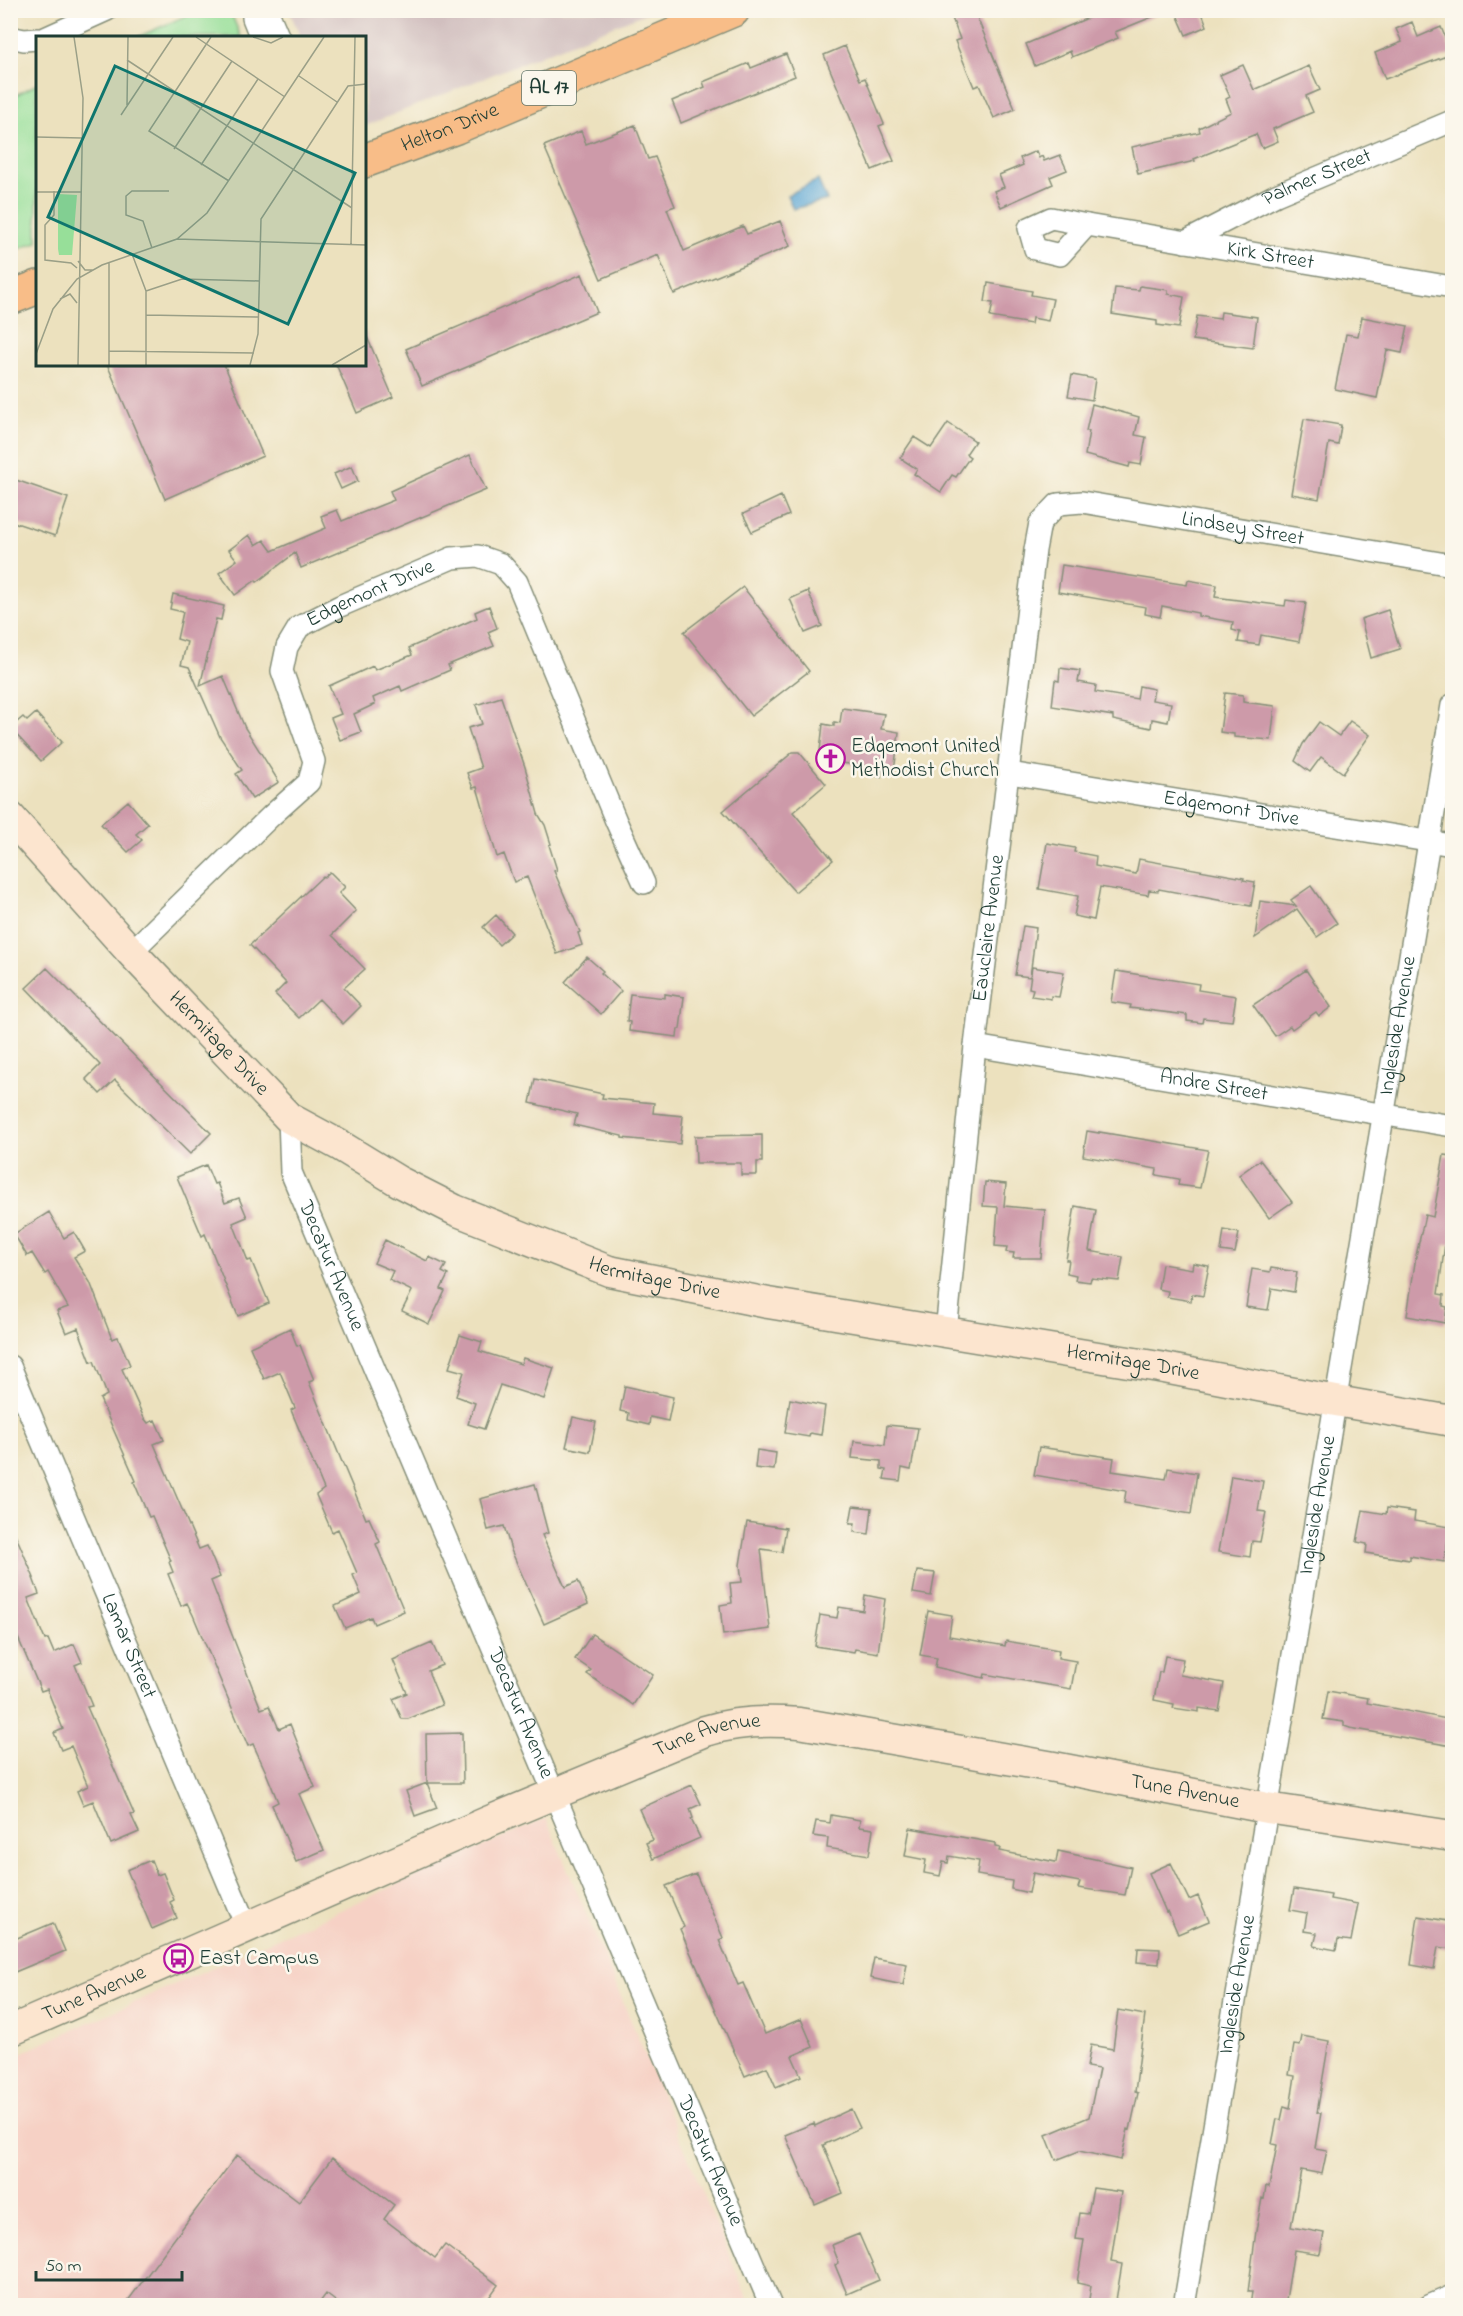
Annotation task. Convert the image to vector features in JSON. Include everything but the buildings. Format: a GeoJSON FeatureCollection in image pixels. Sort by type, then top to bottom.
{"type":"FeatureCollection","features":[{"type":"Feature","properties":{"kind":"main road","name":"Helton Drive"},"geometry":{"type":"LineString","coordinates":[[366,160],[456,127],[733,10]]}},
{"type":"Feature","properties":{"kind":"main road"},"geometry":{"type":"LineString","coordinates":[[10,298],[36,288]]}},
{"type":"Feature","properties":{"kind":"street"},"geometry":{"type":"LineString","coordinates":[[49,36],[107,10]]}},
{"type":"Feature","properties":{"kind":"street"},"geometry":{"type":"LineString","coordinates":[[253,10],[253,18],[260,36]]}},
{"type":"Feature","properties":{"kind":"street"},"geometry":{"type":"LineString","coordinates":[[267,10],[278,36]]}},
{"type":"Feature","properties":{"kind":"street"},"geometry":{"type":"LineString","coordinates":[[10,38],[36,39]]}},
{"type":"Feature","properties":{"kind":"street","name":"Palmer Street"},"geometry":{"type":"LineString","coordinates":[[1185,242],[1276,195],[1452,121]]}},
{"type":"Feature","properties":{"kind":"street","name":"Kirk Street"},"geometry":{"type":"LineString","coordinates":[[1087,225],[1452,286]]}},
{"type":"Feature","properties":{"kind":"street","name":"Lindsey Street"},"geometry":{"type":"LineString","coordinates":[[1040,523],[1058,504],[1082,502],[1452,565]]}},
{"type":"Feature","properties":{"kind":"street","name":"Eauclaire Avenue"},"geometry":{"type":"LineString","coordinates":[[946,1332],[975,1046],[1040,523]]}},
{"type":"Feature","properties":{"kind":"street","name":"Edgemont Drive"},"geometry":{"type":"LineString","coordinates":[[131,952],[309,782],[314,761],[282,671],[287,647],[299,627],[340,606],[452,558],[478,556],[501,564],[517,582],[644,884]]}},
{"type":"Feature","properties":{"kind":"street","name":"Ingleside Avenue"},"geometry":{"type":"LineString","coordinates":[[1184,2306],[1452,705]]}},
{"type":"Feature","properties":{"kind":"street","name":"Edgemont Drive"},"geometry":{"type":"LineString","coordinates":[[1010,773],[1452,845]]}},
{"type":"Feature","properties":{"kind":"street","name":"Hermitage Drive"},"geometry":{"type":"LineString","coordinates":[[10,817],[131,952],[289,1118],[398,1181],[455,1210],[609,1271],[768,1303],[1160,1367],[1452,1421]]}},
{"type":"Feature","properties":{"kind":"street","name":"Andre Street"},"geometry":{"type":"LineString","coordinates":[[975,1046],[1452,1126]]}},
{"type":"Feature","properties":{"kind":"street","name":"Decatur Avenue"},"geometry":{"type":"LineString","coordinates":[[289,1118],[291,1172],[771,2306]]}},
{"type":"Feature","properties":{"kind":"street","name":"Lamar Street"},"geometry":{"type":"LineString","coordinates":[[10,1366],[247,1928]]}},
{"type":"Feature","properties":{"kind":"street","name":"Tune Avenue"},"geometry":{"type":"LineString","coordinates":[[10,2031],[487,1822],[705,1731],[727,1724],[776,1721],[1054,1767],[1268,1808],[1452,1836]]}},
{"type":"Feature","properties":{"kind":"street"},"geometry":{"type":"LineString","coordinates":[[1429,2306],[1452,2296]]}},
{"type":"Feature","properties":{"kind":"shaded area"},"geometry":{"type":"Polygon","coordinates":[[[289,11],[651,11],[366,126],[366,36],[301,36],[289,11]]]}},
{"type":"Feature","properties":{"kind":"shaded area"},"geometry":{"type":"Polygon","coordinates":[[[546,1818],[750,2305],[11,2305],[10,2058],[546,1818]]]}},
{"type":"Feature","properties":{"kind":"green space"},"geometry":{"type":"Polygon","coordinates":[[[199,10],[230,11],[241,36],[140,36],[199,10]]]}},
{"type":"Feature","properties":{"kind":"green space"},"geometry":{"type":"Polygon","coordinates":[[[11,85],[16,95],[36,85],[36,242],[11,252],[11,85]]]}},
{"type":"Feature","properties":{"kind":"water"},"geometry":{"type":"Polygon","coordinates":[[[818,180],[827,200],[793,209],[787,195],[818,180]]]}},
{"type":"Feature","properties":{"kind":"place","name":"Edgemont United Methodist Church"},"geometry":{"type":"Point","coordinates":[830,759]}},
{"type":"Feature","properties":{"kind":"place","name":"East Campus"},"geometry":{"type":"Point","coordinates":[178,1959]}}]}
